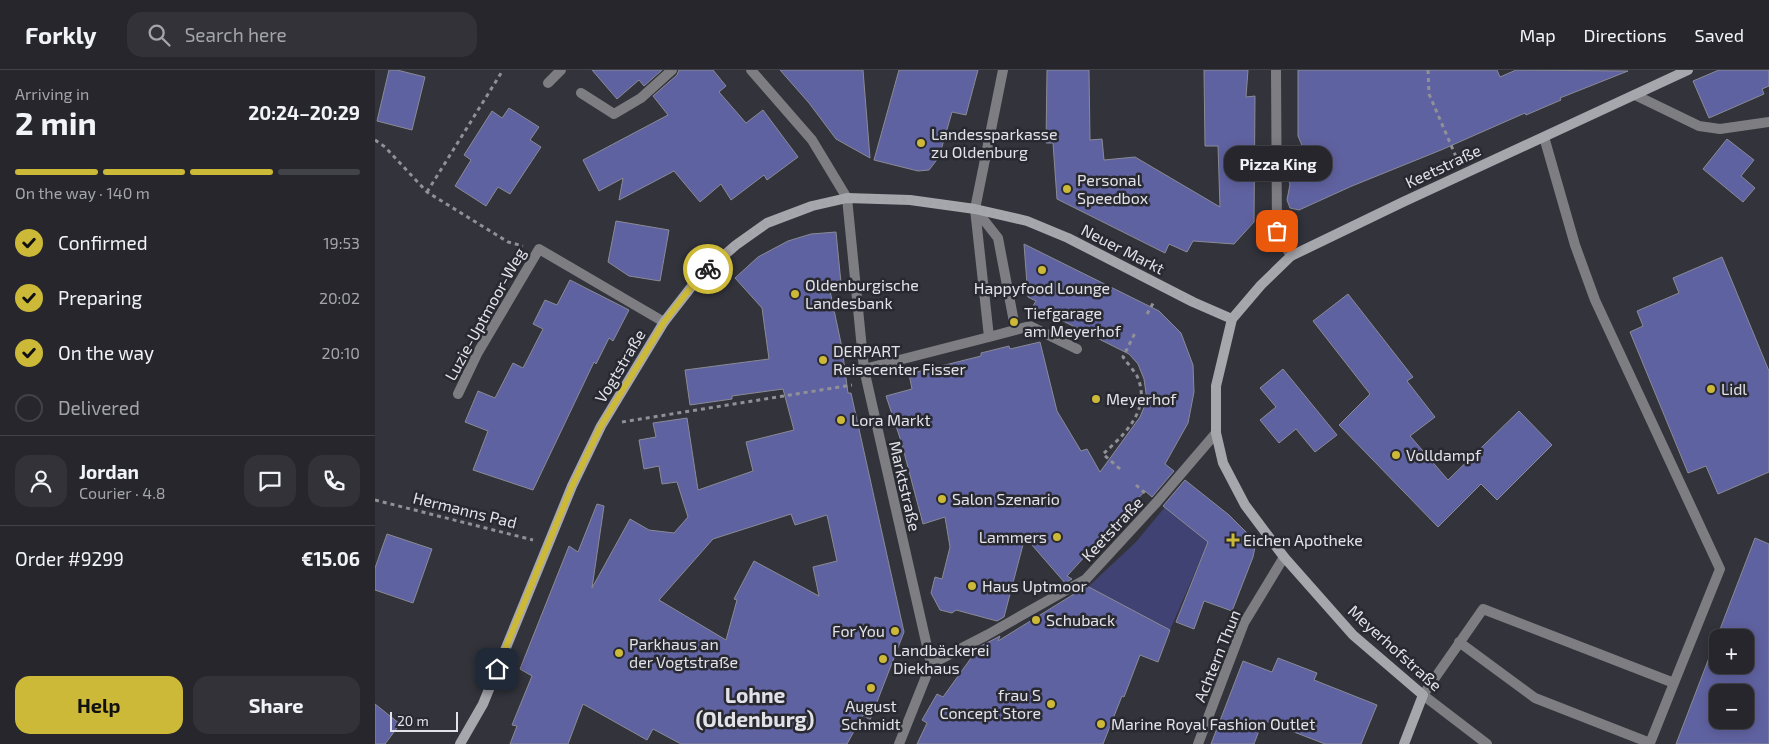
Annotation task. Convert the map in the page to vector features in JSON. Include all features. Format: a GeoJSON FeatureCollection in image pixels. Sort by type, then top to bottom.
{"type":"FeatureCollection","features":[{"type":"Feature","properties":{"kind":"street"},"geometry":{"type":"LineString","coordinates":[[548,83],[561,70]]}},
{"type":"Feature","properties":{"kind":"street"},"geometry":{"type":"LineString","coordinates":[[581,93],[614,114],[641,98],[671,70]]}},
{"type":"Feature","properties":{"kind":"street"},"geometry":{"type":"LineString","coordinates":[[751,70],[812,140],[847,198]]}},
{"type":"Feature","properties":{"kind":"street"},"geometry":{"type":"LineString","coordinates":[[989,337],[975,209],[1003,70]]}},
{"type":"Feature","properties":{"kind":"street"},"geometry":{"type":"LineString","coordinates":[[1275,70],[1277,231],[1291,256]]}},
{"type":"Feature","properties":{"kind":"street","name":"Keetstraße"},"geometry":{"type":"LineString","coordinates":[[1232,320],[1261,285],[1291,256],[1688,70]]}},
{"type":"Feature","properties":{"kind":"street"},"geometry":{"type":"LineString","coordinates":[[1635,95],[1699,126],[1720,129],[1769,122]]}},
{"type":"Feature","properties":{"kind":"street"},"geometry":{"type":"LineString","coordinates":[[1459,642],[1535,698],[1651,743],[1720,569],[1595,300],[1575,245],[1544,137]]}},
{"type":"Feature","properties":{"kind":"street","name":"Neuer Markt"},"geometry":{"type":"LineString","coordinates":[[847,198],[910,200],[975,209],[1027,221],[1068,238],[1232,320]]}},
{"type":"Feature","properties":{"kind":"street","name":"Vogtstraße"},"geometry":{"type":"LineString","coordinates":[[461,744],[483,704],[572,486],[601,426],[664,322],[699,277],[736,245],[767,223],[812,206],[847,198]]}},
{"type":"Feature","properties":{"kind":"street","name":"Marktstraße"},"geometry":{"type":"LineString","coordinates":[[847,198],[864,369],[931,664]]}},
{"type":"Feature","properties":{"kind":"street"},"geometry":{"type":"LineString","coordinates":[[975,209],[998,238],[1014,322]]}},
{"type":"Feature","properties":{"kind":"street","name":"Luzie-Uptmoor-Weg"},"geometry":{"type":"LineString","coordinates":[[458,394],[477,354],[539,249],[664,322]]}},
{"type":"Feature","properties":{"kind":"street","name":"Meyerhofstraße"},"geometry":{"type":"LineString","coordinates":[[1232,320],[1216,386],[1217,433],[1223,463],[1245,505],[1284,556],[1353,635],[1423,695],[1487,744]]}},
{"type":"Feature","properties":{"kind":"street"},"geometry":{"type":"LineString","coordinates":[[864,369],[1030,326],[1077,349]]}},
{"type":"Feature","properties":{"kind":"street","name":"Keetstraße"},"geometry":{"type":"LineString","coordinates":[[931,664],[1086,579],[1217,433]]}},
{"type":"Feature","properties":{"kind":"street","name":"Achtern Thun"},"geometry":{"type":"LineString","coordinates":[[1198,744],[1244,623],[1284,556]]}},
{"type":"Feature","properties":{"kind":"street"},"geometry":{"type":"LineString","coordinates":[[1404,744],[1423,695],[1483,609],[1674,683]]}},
{"type":"Feature","properties":{"kind":"street"},"geometry":{"type":"LineString","coordinates":[[899,744],[931,664]]}},
{"type":"Feature","properties":{"kind":"path"},"geometry":{"type":"LineString","coordinates":[[427,192],[503,70]]}},
{"type":"Feature","properties":{"kind":"path"},"geometry":{"type":"LineString","coordinates":[[1428,70],[1429,94],[1463,174]]}},
{"type":"Feature","properties":{"kind":"path","name":"Luzie-Uptmoor-Weg"},"geometry":{"type":"LineString","coordinates":[[375,140],[385,147],[427,192],[508,242],[539,249]]}},
{"type":"Feature","properties":{"kind":"path"},"geometry":{"type":"LineString","coordinates":[[1120,469],[1103,454],[1121,437],[1136,418],[1142,398],[1137,377],[1123,357],[1135,331]]}},
{"type":"Feature","properties":{"kind":"path"},"geometry":{"type":"LineString","coordinates":[[601,426],[867,383]]}},
{"type":"Feature","properties":{"kind":"path","name":"Hermanns Pad"},"geometry":{"type":"LineString","coordinates":[[375,500],[548,544]]}},
{"type":"Feature","properties":{"kind":"shaded area"},"geometry":{"type":"Polygon","coordinates":[[[1165,507],[1208,542],[1170,630],[1088,587],[1136,542],[1165,507]]]}},
{"type":"Feature","properties":{"kind":"building"},"geometry":{"type":"Polygon","coordinates":[[[389,70],[397,70],[425,77],[412,130],[377,121],[389,70]]]}},
{"type":"Feature","properties":{"kind":"building"},"geometry":{"type":"Polygon","coordinates":[[[592,70],[662,70],[644,86],[639,80],[617,99],[592,70]]]}},
{"type":"Feature","properties":{"kind":"building"},"geometry":{"type":"Polygon","coordinates":[[[679,70],[713,70],[726,86],[719,92],[746,123],[763,110],[798,157],[767,180],[764,175],[731,200],[721,184],[700,202],[674,171],[619,200],[623,178],[599,191],[583,160],[668,115],[653,96],[677,75],[679,70]]]}},
{"type":"Feature","properties":{"kind":"building"},"geometry":{"type":"Polygon","coordinates":[[[780,70],[863,70],[870,158],[836,139],[809,103],[780,70]]]}},
{"type":"Feature","properties":{"kind":"building"},"geometry":{"type":"Polygon","coordinates":[[[899,70],[978,70],[966,115],[952,112],[939,157],[929,170],[918,171],[874,160],[899,70]]]}},
{"type":"Feature","properties":{"kind":"building"},"geometry":{"type":"Polygon","coordinates":[[[1047,70],[1089,70],[1090,140],[1102,139],[1104,160],[1135,157],[1220,207],[1218,146],[1205,146],[1204,70],[1248,70],[1246,97],[1255,96],[1254,222],[1234,244],[1193,241],[1187,252],[1169,244],[1165,253],[1057,199],[1053,143],[1046,143],[1047,70]]]}},
{"type":"Feature","properties":{"kind":"building"},"geometry":{"type":"Polygon","coordinates":[[[1298,70],[1497,70],[1500,77],[1516,70],[1628,71],[1560,98],[1561,100],[1526,115],[1525,113],[1299,210],[1290,208],[1287,200],[1290,184],[1283,167],[1307,157],[1298,136],[1298,70]]]}},
{"type":"Feature","properties":{"kind":"building"},"geometry":{"type":"Polygon","coordinates":[[[1719,70],[1769,70],[1769,86],[1762,89],[1764,94],[1709,118],[1693,81],[1719,70]]]}},
{"type":"Feature","properties":{"kind":"building"},"geometry":{"type":"Polygon","coordinates":[[[509,108],[539,127],[530,140],[541,147],[510,194],[498,187],[486,206],[455,186],[471,160],[464,155],[492,111],[502,118],[509,108]]]}},
{"type":"Feature","properties":{"kind":"building"},"geometry":{"type":"Polygon","coordinates":[[[1727,139],[1754,160],[1741,176],[1755,188],[1743,202],[1703,169],[1727,139]]]}},
{"type":"Feature","properties":{"kind":"building"},"geometry":{"type":"Polygon","coordinates":[[[616,221],[669,230],[660,281],[629,276],[608,262],[616,221]]]}},
{"type":"Feature","properties":{"kind":"building"},"geometry":{"type":"Polygon","coordinates":[[[836,232],[841,283],[829,286],[842,348],[848,393],[851,393],[904,632],[870,720],[863,715],[847,744],[681,744],[653,729],[647,740],[583,704],[568,744],[510,744],[517,726],[512,725],[532,676],[520,669],[569,546],[578,552],[597,504],[604,506],[592,588],[630,519],[649,530],[674,533],[688,517],[677,482],[662,484],[659,466],[644,469],[639,440],[656,437],[653,423],[687,418],[698,490],[753,471],[746,442],[794,430],[783,389],[732,396],[732,399],[690,405],[685,370],[769,359],[762,308],[735,278],[758,257],[788,241],[811,234],[836,232]],[[791,514],[713,539],[659,600],[726,640],[737,600],[734,599],[754,561],[819,596],[813,567],[837,561],[827,515],[795,525],[791,514]]]}},
{"type":"Feature","properties":{"kind":"building"},"geometry":{"type":"Polygon","coordinates":[[[1024,244],[1159,311],[1181,333],[1193,365],[1194,392],[1188,423],[1165,464],[1174,471],[1152,497],[1145,491],[1067,576],[1072,579],[1065,583],[1025,537],[1004,617],[997,621],[956,610],[952,613],[940,610],[931,593],[935,577],[942,579],[950,547],[945,517],[923,524],[901,441],[886,396],[912,389],[909,374],[981,356],[981,353],[1009,346],[1010,349],[1040,342],[1057,411],[1081,451],[1087,449],[1100,472],[1140,417],[1147,400],[1144,379],[1138,364],[1129,354],[1033,306],[1036,301],[1028,297],[1024,244]]]}},
{"type":"Feature","properties":{"kind":"building","name":"Lidl"},"geometry":{"type":"Polygon","coordinates":[[[1722,257],[1769,371],[1769,472],[1718,494],[1706,466],[1688,473],[1630,332],[1643,326],[1637,311],[1679,293],[1673,278],[1722,257]]]}},
{"type":"Feature","properties":{"kind":"building"},"geometry":{"type":"Polygon","coordinates":[[[570,280],[629,310],[613,341],[609,338],[596,364],[594,362],[533,490],[473,470],[488,431],[465,422],[478,391],[495,398],[513,363],[523,368],[543,329],[533,324],[545,300],[557,305],[570,280]]]}},
{"type":"Feature","properties":{"kind":"building"},"geometry":{"type":"Polygon","coordinates":[[[1348,294],[1413,377],[1407,381],[1435,417],[1410,436],[1448,480],[1519,411],[1552,445],[1497,500],[1481,484],[1438,527],[1339,425],[1370,394],[1313,321],[1348,294]]]}},
{"type":"Feature","properties":{"kind":"building"},"geometry":{"type":"Polygon","coordinates":[[[1283,369],[1337,435],[1315,452],[1296,429],[1279,443],[1260,420],[1276,407],[1260,388],[1283,369]]]}},
{"type":"Feature","properties":{"kind":"building"},"geometry":{"type":"Polygon","coordinates":[[[1185,480],[1229,515],[1256,542],[1253,557],[1232,611],[1204,601],[1194,629],[1176,622],[1208,542],[1163,506],[1185,480]]]}},
{"type":"Feature","properties":{"kind":"building"},"geometry":{"type":"Polygon","coordinates":[[[387,534],[432,549],[413,603],[375,590],[375,568],[387,534]]]}},
{"type":"Feature","properties":{"kind":"building"},"geometry":{"type":"Polygon","coordinates":[[[1755,538],[1769,544],[1769,744],[1676,744],[1709,658],[1709,674],[1754,674],[1754,629],[1720,629],[1755,538]]]}},
{"type":"Feature","properties":{"kind":"building"},"geometry":{"type":"Polygon","coordinates":[[[1087,586],[1170,630],[1158,662],[1140,655],[1103,744],[917,744],[927,723],[922,720],[937,694],[943,697],[979,647],[1000,636],[998,641],[1087,586]]]}},
{"type":"Feature","properties":{"kind":"building"},"geometry":{"type":"Polygon","coordinates":[[[1278,658],[1317,673],[1314,680],[1377,705],[1361,744],[1325,744],[1263,720],[1254,744],[1211,744],[1243,661],[1272,672],[1278,658]]]}},
{"type":"Feature","properties":{"kind":"building"},"geometry":{"type":"Polygon","coordinates":[[[375,704],[400,724],[385,744],[375,744],[375,704]]]}},
{"type":"Feature","properties":{"kind":"way so far"},"geometry":{"type":"LineString","coordinates":[[708,269],[736,245],[767,223],[812,206],[847,198],[910,200],[975,209],[1027,221],[1068,238],[1232,320],[1261,285],[1291,256],[1277,231]]}},
{"type":"Feature","properties":{"kind":"place","name":"Landessparkasse zu Oldenburg"},"geometry":{"type":"Point","coordinates":[921,143]}},
{"type":"Feature","properties":{"kind":"place","name":"Personal Speedbox"},"geometry":{"type":"Point","coordinates":[1067,189]}},
{"type":"Feature","properties":{"kind":"place","name":"Pizza King"},"geometry":{"type":"Point","coordinates":[1277,231]}},
{"type":"Feature","properties":{"kind":"place","name":"Happyfood Lounge"},"geometry":{"type":"Point","coordinates":[1042,270]}},
{"type":"Feature","properties":{"kind":"place","name":"Oldenburgische Landesbank"},"geometry":{"type":"Point","coordinates":[795,294]}},
{"type":"Feature","properties":{"kind":"place","name":"Tiefgarage am Meyerhof"},"geometry":{"type":"Point","coordinates":[1014,322]}},
{"type":"Feature","properties":{"kind":"place","name":"DERPART Reisecenter Fisser"},"geometry":{"type":"Point","coordinates":[823,360]}},
{"type":"Feature","properties":{"kind":"place","name":"Lidl"},"geometry":{"type":"Point","coordinates":[1711,389]}},
{"type":"Feature","properties":{"kind":"place","name":"Meyerhof"},"geometry":{"type":"Point","coordinates":[1096,399]}},
{"type":"Feature","properties":{"kind":"place","name":"Lora Markt"},"geometry":{"type":"Point","coordinates":[841,420]}},
{"type":"Feature","properties":{"kind":"place","name":"Volldampf"},"geometry":{"type":"Point","coordinates":[1396,455]}},
{"type":"Feature","properties":{"kind":"place","name":"Salon Szenario"},"geometry":{"type":"Point","coordinates":[942,499]}},
{"type":"Feature","properties":{"kind":"place","name":"Lammers"},"geometry":{"type":"Point","coordinates":[1057,537]}},
{"type":"Feature","properties":{"kind":"place","name":"Eichen Apotheke"},"geometry":{"type":"Point","coordinates":[1233,540]}},
{"type":"Feature","properties":{"kind":"place","name":"Haus Uptmoor"},"geometry":{"type":"Point","coordinates":[972,586]}},
{"type":"Feature","properties":{"kind":"place","name":"Schuback"},"geometry":{"type":"Point","coordinates":[1036,620]}},
{"type":"Feature","properties":{"kind":"place","name":"For You"},"geometry":{"type":"Point","coordinates":[895,631]}},
{"type":"Feature","properties":{"kind":"place","name":"Parkhaus an der Vogtstraße"},"geometry":{"type":"Point","coordinates":[619,653]}},
{"type":"Feature","properties":{"kind":"place","name":"Landbäckerei Diekhaus"},"geometry":{"type":"Point","coordinates":[883,659]}},
{"type":"Feature","properties":{"kind":"place","name":"August Schmidt"},"geometry":{"type":"Point","coordinates":[871,688]}},
{"type":"Feature","properties":{"kind":"place","name":"frau S Concept Store"},"geometry":{"type":"Point","coordinates":[1051,704]}},
{"type":"Feature","properties":{"kind":"place","name":"Marine Royal Fashion Outlet"},"geometry":{"type":"Point","coordinates":[1101,724]}},
{"type":"Feature","properties":{"kind":"district","name":"Lohne (Oldenburg)"},"geometry":{"type":"Point","coordinates":[755,708]}},
{"type":"Feature","properties":{"kind":"route"},"geometry":{"type":"LineString","coordinates":[[497,669],[572,486],[601,426],[664,322],[699,277],[708,269]]}}]}
